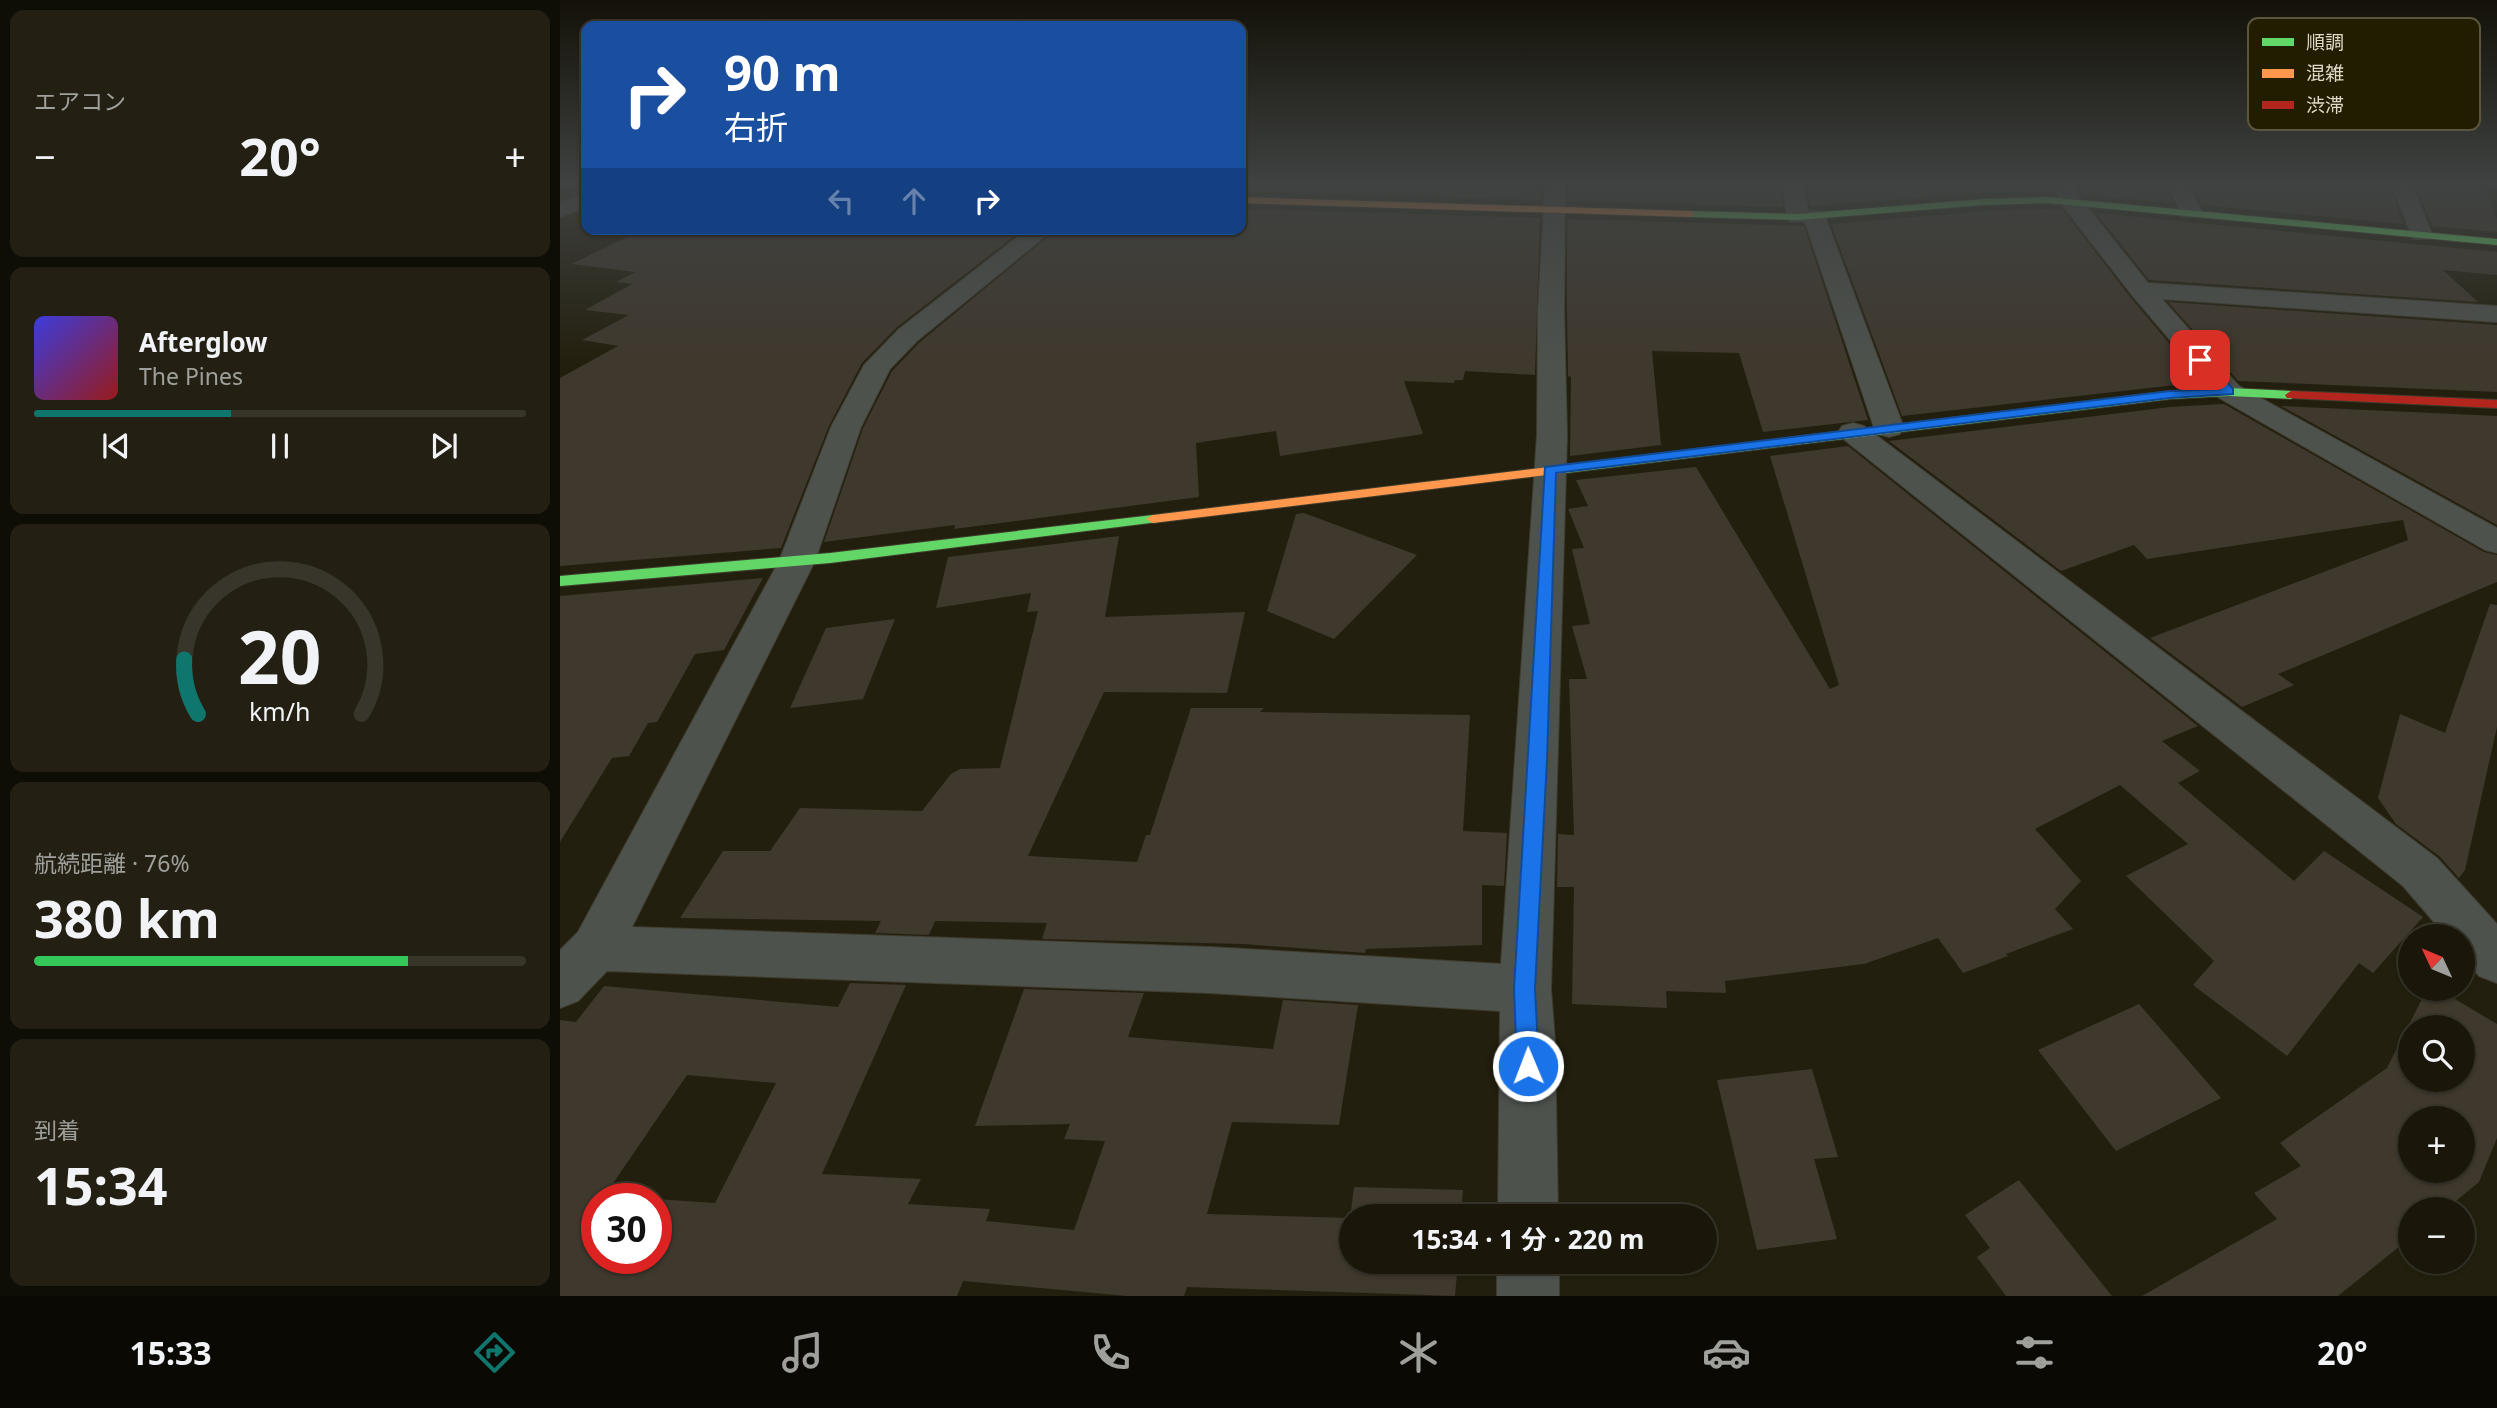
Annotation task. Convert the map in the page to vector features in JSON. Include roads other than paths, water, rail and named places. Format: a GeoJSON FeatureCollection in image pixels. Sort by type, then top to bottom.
{"type":"FeatureCollection","features":[{"type":"Feature","properties":{"kind":"street"},"geometry":{"type":"LineString","coordinates":[[560,984],[596,948],[797,561],[846,427],[878,365],[908,335],[1023,244]]}},
{"type":"Feature","properties":{"kind":"street"},"geometry":{"type":"LineString","coordinates":[[1528,1204],[1528,1041],[1525,989],[1550,470],[1554,244]]}},
{"type":"Feature","properties":{"kind":"street"},"geometry":{"type":"LineString","coordinates":[[1815,244],[1871,430],[2420,872],[2497,960]]}},
{"type":"Feature","properties":{"kind":"street"},"geometry":{"type":"LineString","coordinates":[[2106,244],[2141,290],[2228,392],[2497,542]]}},
{"type":"Feature","properties":{"kind":"street"},"geometry":{"type":"LineString","coordinates":[[2141,290],[2497,314]]}},
{"type":"Feature","properties":{"kind":"street"},"geometry":{"type":"LineString","coordinates":[[560,581],[797,561],[2170,395],[2228,392],[2497,404]]}},
{"type":"Feature","properties":{"kind":"street"},"geometry":{"type":"LineString","coordinates":[[596,948],[1210,970],[1525,989]]}},
{"type":"Feature","properties":{"kind":"street"},"geometry":{"type":"LineString","coordinates":[[1528,1274],[1528,1296]]}}]}
